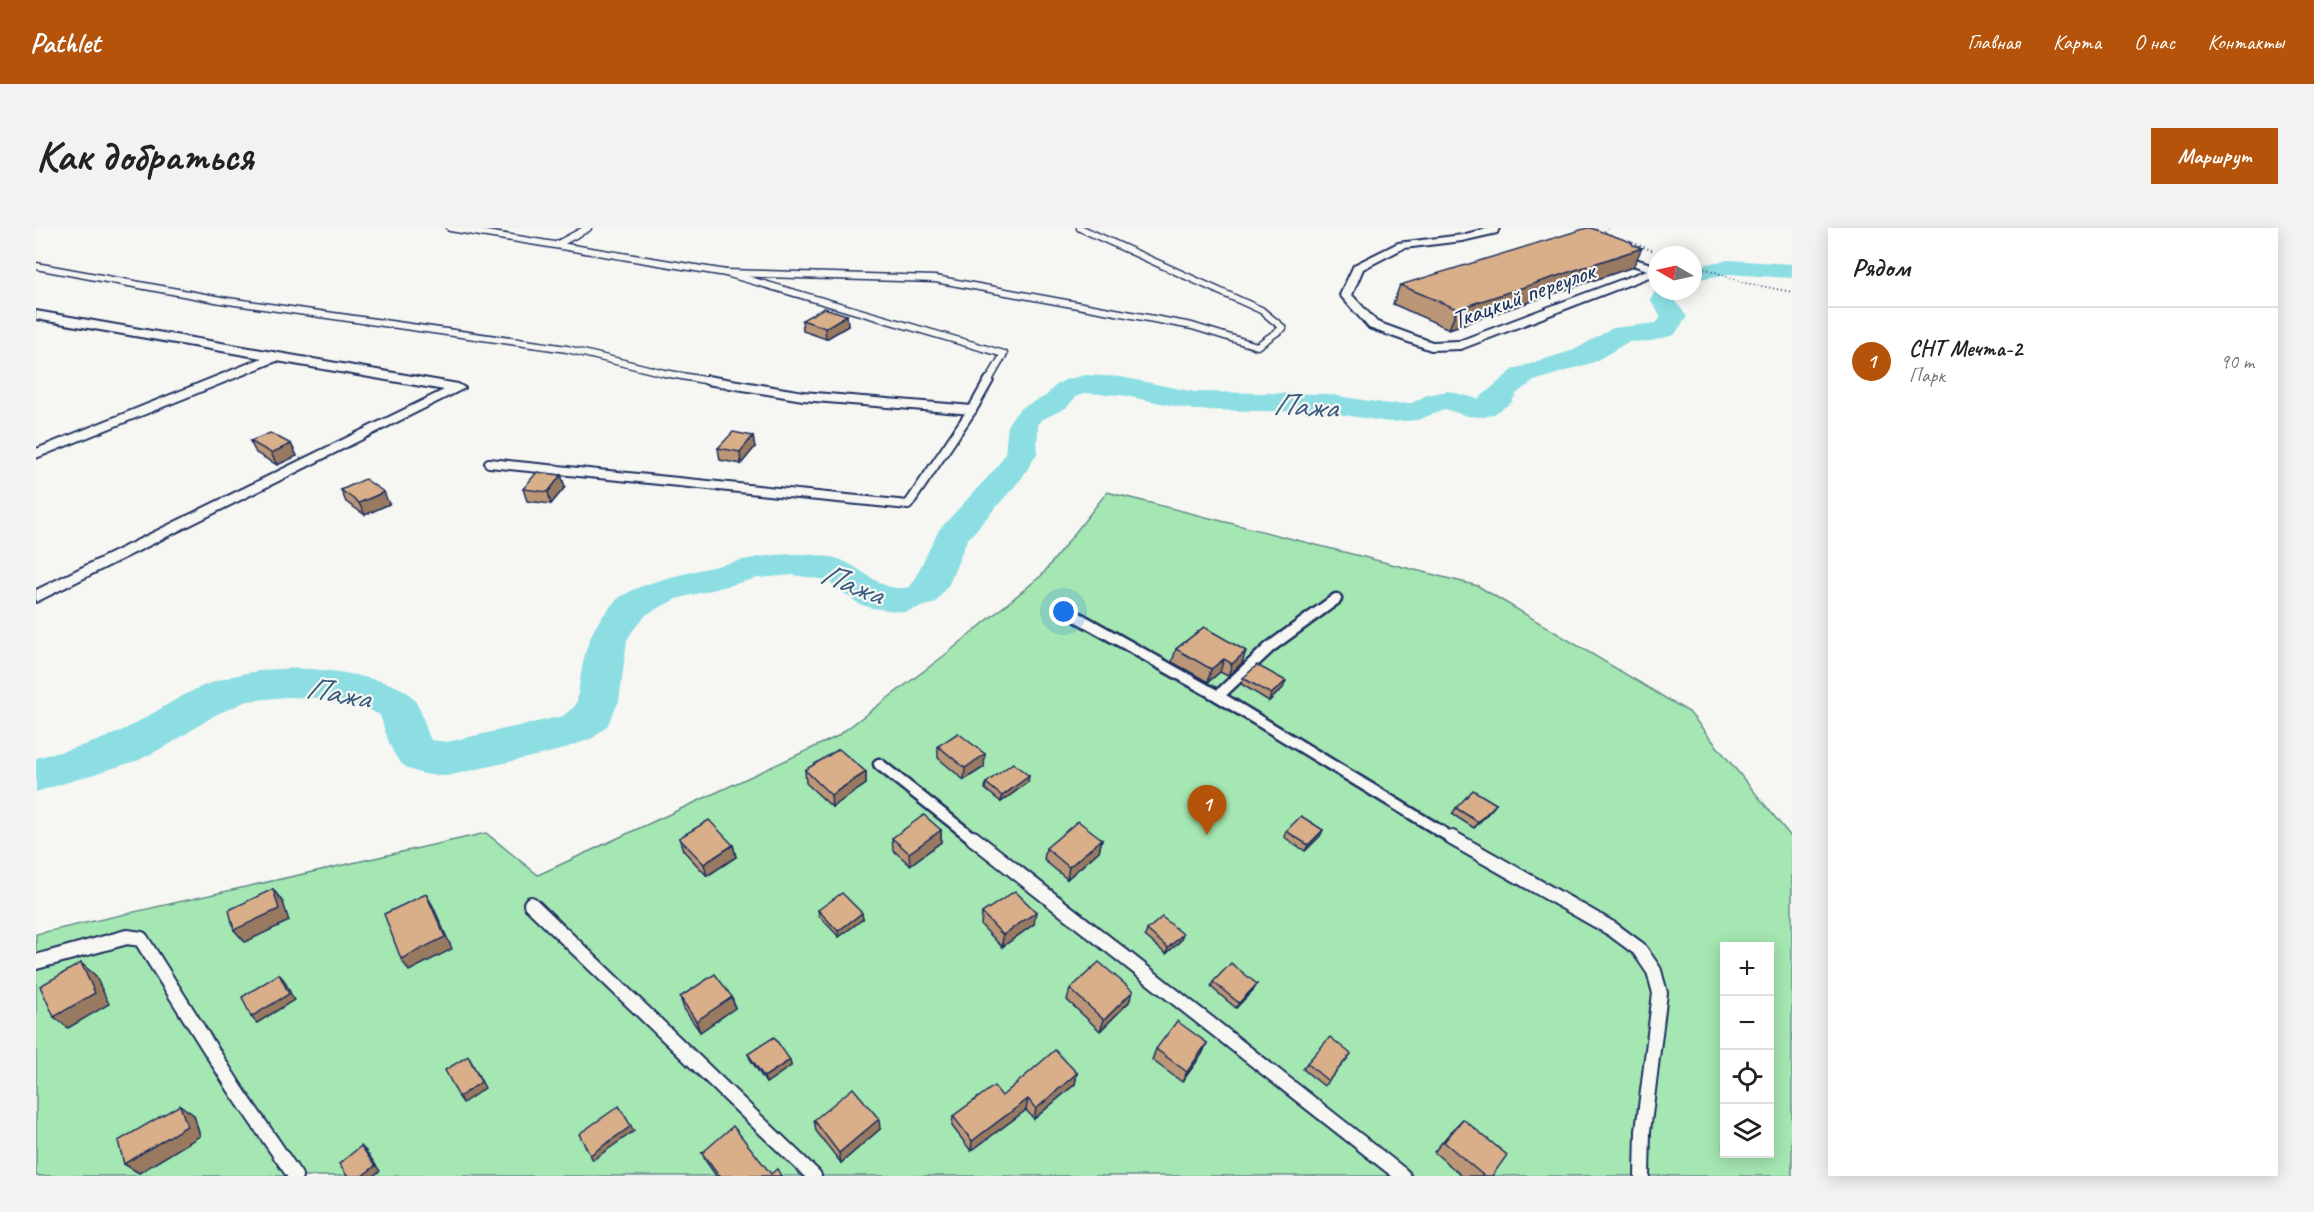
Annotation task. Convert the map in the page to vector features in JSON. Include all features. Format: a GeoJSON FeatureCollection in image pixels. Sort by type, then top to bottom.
{"type":"FeatureCollection","features":[{"type":"Feature","properties":{"kind":"street","name":"Ткацкий переулок"},"geometry":{"type":"LineString","coordinates":[[1494,228],[1493,231],[1461,238],[1402,245],[1358,267],[1346,295],[1373,325],[1431,346],[1461,345],[1657,270],[1628,260]]}},
{"type":"Feature","properties":{"kind":"street"},"geometry":{"type":"LineString","coordinates":[[36,315],[458,388],[36,597]]}},
{"type":"Feature","properties":{"kind":"street"},"geometry":{"type":"LineString","coordinates":[[36,454],[276,357]]}},
{"type":"Feature","properties":{"kind":"lane"},"geometry":{"type":"LineString","coordinates":[[450,228],[726,273],[1004,354],[972,410],[908,505],[489,463]]}},
{"type":"Feature","properties":{"kind":"lane"},"geometry":{"type":"LineString","coordinates":[[558,244],[588,228]]}},
{"type":"Feature","properties":{"kind":"lane"},"geometry":{"type":"LineString","coordinates":[[726,273],[935,279],[1192,326],[1257,346],[1283,328],[1261,310],[1080,228]]}},
{"type":"Feature","properties":{"kind":"lane"},"geometry":{"type":"LineString","coordinates":[[36,266],[221,300],[567,349],[664,373],[803,396],[972,410]]}},
{"type":"Feature","properties":{"kind":"lane"},"geometry":{"type":"LineString","coordinates":[[1218,696],[1270,647],[1336,599]]}},
{"type":"Feature","properties":{"kind":"lane"},"geometry":{"type":"LineString","coordinates":[[1072,614],[1218,696],[1505,870],[1612,930],[1639,949],[1654,971],[1660,993],[1643,1131],[1642,1176]]}},
{"type":"Feature","properties":{"kind":"lane"},"geometry":{"type":"LineString","coordinates":[[879,764],[1402,1176]]}},
{"type":"Feature","properties":{"kind":"lane"},"geometry":{"type":"LineString","coordinates":[[531,904],[814,1176]]}},
{"type":"Feature","properties":{"kind":"lane"},"geometry":{"type":"LineString","coordinates":[[36,962],[127,937],[141,939],[236,1090],[295,1176]]}},
{"type":"Feature","properties":{"kind":"path"},"geometry":{"type":"LineString","coordinates":[[1608,228],[1604,232],[1648,248]]}},
{"type":"Feature","properties":{"kind":"path"},"geometry":{"type":"LineString","coordinates":[[1702,268],[1745,284],[1792,292]]}},
{"type":"Feature","properties":{"kind":"green space"},"geometry":{"type":"Polygon","coordinates":[[[1107,492],[1478,586],[1689,712],[1792,838],[1792,1176],[36,1176],[36,934],[486,833],[538,875],[836,737],[945,655],[1042,575],[1107,492]]]}},
{"type":"Feature","properties":{"kind":"building"},"geometry":{"type":"Polygon","coordinates":[[[1587,228],[1631,242],[1642,248],[1457,309],[1400,285],[1587,228]]]}},
{"type":"Feature","properties":{"kind":"building"},"geometry":{"type":"Polygon","coordinates":[[[824,308],[847,315],[825,328],[802,320],[824,308]]]}},
{"type":"Feature","properties":{"kind":"building"},"geometry":{"type":"Polygon","coordinates":[[[733,432],[753,436],[740,452],[718,448],[733,432]]]}},
{"type":"Feature","properties":{"kind":"building"},"geometry":{"type":"Polygon","coordinates":[[[270,433],[291,444],[271,453],[250,441],[270,433]]]}},
{"type":"Feature","properties":{"kind":"building"},"geometry":{"type":"Polygon","coordinates":[[[537,472],[561,475],[548,492],[523,489],[537,472]]]}},
{"type":"Feature","properties":{"kind":"building"},"geometry":{"type":"Polygon","coordinates":[[[365,479],[384,492],[359,503],[341,490],[365,479]]]}},
{"type":"Feature","properties":{"kind":"building"},"geometry":{"type":"Polygon","coordinates":[[[1204,627],[1246,651],[1232,664],[1224,659],[1211,669],[1176,649],[1204,627]]]}},
{"type":"Feature","properties":{"kind":"building"},"geometry":{"type":"Polygon","coordinates":[[[1257,665],[1286,681],[1271,694],[1243,678],[1257,665]]]}},
{"type":"Feature","properties":{"kind":"building"},"geometry":{"type":"Polygon","coordinates":[[[958,733],[985,754],[965,768],[938,746],[958,733]]]}},
{"type":"Feature","properties":{"kind":"building"},"geometry":{"type":"Polygon","coordinates":[[[839,749],[866,772],[831,795],[805,770],[839,749]]]}},
{"type":"Feature","properties":{"kind":"building"},"geometry":{"type":"Polygon","coordinates":[[[1013,763],[1029,776],[1002,796],[986,783],[1013,763]]]}},
{"type":"Feature","properties":{"kind":"building"},"geometry":{"type":"Polygon","coordinates":[[[1473,790],[1496,804],[1478,822],[1456,808],[1473,790]]]}},
{"type":"Feature","properties":{"kind":"building"},"geometry":{"type":"Polygon","coordinates":[[[924,815],[941,830],[909,853],[892,838],[924,815]]]}},
{"type":"Feature","properties":{"kind":"building"},"geometry":{"type":"Polygon","coordinates":[[[1301,816],[1323,830],[1308,845],[1286,831],[1301,816]]]}},
{"type":"Feature","properties":{"kind":"building"},"geometry":{"type":"Polygon","coordinates":[[[709,820],[733,845],[704,864],[679,838],[709,820]]]}},
{"type":"Feature","properties":{"kind":"building"},"geometry":{"type":"Polygon","coordinates":[[[1078,821],[1102,839],[1069,867],[1046,848],[1078,821]]]}},
{"type":"Feature","properties":{"kind":"building"},"geometry":{"type":"Polygon","coordinates":[[[273,889],[279,909],[234,930],[229,910],[273,889]]]}},
{"type":"Feature","properties":{"kind":"building"},"geometry":{"type":"Polygon","coordinates":[[[1015,891],[1036,912],[1003,935],[982,913],[1015,891]]]}},
{"type":"Feature","properties":{"kind":"building"},"geometry":{"type":"Polygon","coordinates":[[[842,893],[862,913],[838,931],[818,910],[842,893]]]}},
{"type":"Feature","properties":{"kind":"building"},"geometry":{"type":"Polygon","coordinates":[[[426,894],[445,937],[401,959],[384,914],[426,894]]]}},
{"type":"Feature","properties":{"kind":"building"},"geometry":{"type":"Polygon","coordinates":[[[1162,917],[1183,934],[1168,948],[1147,930],[1162,917]]]}},
{"type":"Feature","properties":{"kind":"building"},"geometry":{"type":"Polygon","coordinates":[[[1099,962],[1133,991],[1104,1020],[1070,989],[1099,962]]]}},
{"type":"Feature","properties":{"kind":"building"},"geometry":{"type":"Polygon","coordinates":[[[81,963],[95,993],[54,1017],[40,986],[81,963]]]}},
{"type":"Feature","properties":{"kind":"building"},"geometry":{"type":"Polygon","coordinates":[[[1231,963],[1257,984],[1239,1003],[1213,982],[1231,963]]]}},
{"type":"Feature","properties":{"kind":"building"},"geometry":{"type":"Polygon","coordinates":[[[279,974],[289,994],[251,1017],[242,997],[279,974]]]}},
{"type":"Feature","properties":{"kind":"building"},"geometry":{"type":"Polygon","coordinates":[[[715,974],[732,997],[696,1021],[680,997],[715,974]]]}},
{"type":"Feature","properties":{"kind":"building"},"geometry":{"type":"Polygon","coordinates":[[[1177,1021],[1207,1043],[1187,1072],[1156,1049],[1177,1021]]]}},
{"type":"Feature","properties":{"kind":"building"},"geometry":{"type":"Polygon","coordinates":[[[774,1037],[790,1060],[764,1077],[748,1054],[774,1037]]]}},
{"type":"Feature","properties":{"kind":"building"},"geometry":{"type":"Polygon","coordinates":[[[1330,1037],[1351,1054],[1328,1081],[1307,1063],[1330,1037]]]}},
{"type":"Feature","properties":{"kind":"building"},"geometry":{"type":"Polygon","coordinates":[[[1055,1050],[1077,1073],[1036,1109],[1028,1099],[972,1141],[953,1116],[994,1086],[1002,1096],[1055,1050]]]}},
{"type":"Feature","properties":{"kind":"building"},"geometry":{"type":"Polygon","coordinates":[[[468,1056],[481,1082],[459,1097],[445,1070],[468,1056]]]}},
{"type":"Feature","properties":{"kind":"building"},"geometry":{"type":"Polygon","coordinates":[[[853,1088],[879,1119],[839,1153],[814,1120],[853,1088]]]}},
{"type":"Feature","properties":{"kind":"building"},"geometry":{"type":"Polygon","coordinates":[[[180,1105],[187,1126],[124,1164],[118,1141],[180,1105]]]}},
{"type":"Feature","properties":{"kind":"building"},"geometry":{"type":"Polygon","coordinates":[[[619,1106],[631,1126],[590,1155],[579,1134],[619,1106]]]}},
{"type":"Feature","properties":{"kind":"building"},"geometry":{"type":"Polygon","coordinates":[[[1463,1119],[1507,1155],[1492,1176],[1484,1176],[1444,1142],[1463,1119]]]}},
{"type":"Feature","properties":{"kind":"building"},"geometry":{"type":"Polygon","coordinates":[[[733,1126],[771,1174],[777,1169],[781,1176],[719,1176],[702,1153],[733,1126]]]}},
{"type":"Feature","properties":{"kind":"building"},"geometry":{"type":"Polygon","coordinates":[[[361,1146],[375,1166],[362,1176],[347,1176],[339,1164],[361,1146]]]}},
{"type":"Feature","properties":{"kind":"waterway","name":"Пажа"},"geometry":{"type":"LineString","coordinates":[[1702,271],[1729,267],[1792,271]]}},
{"type":"Feature","properties":{"kind":"waterway","name":"Пажа"},"geometry":{"type":"LineString","coordinates":[[36,775],[123,748],[154,733],[200,705],[227,693],[246,687],[285,682],[343,687],[370,693],[387,700],[399,710],[408,740],[415,752],[427,758],[447,759],[557,735],[578,727],[592,715],[598,701],[607,640],[618,622],[634,605],[663,591],[757,567],[793,564],[830,568],[840,572],[872,596],[904,600],[922,595],[931,584],[951,537],[1010,472],[1021,454],[1023,424],[1031,414],[1056,402],[1066,391],[1075,386],[1085,384],[1121,386],[1195,401],[1325,403],[1389,413],[1418,411],[1437,401],[1448,400],[1467,407],[1484,408],[1501,397],[1506,388],[1516,383],[1524,375],[1584,356],[1622,334],[1651,333],[1665,329],[1674,317],[1663,300]]}},
{"type":"Feature","properties":{"kind":"place","name":"СНТ Мечта-2"},"geometry":{"type":"Point","coordinates":[1207,835]}}]}
